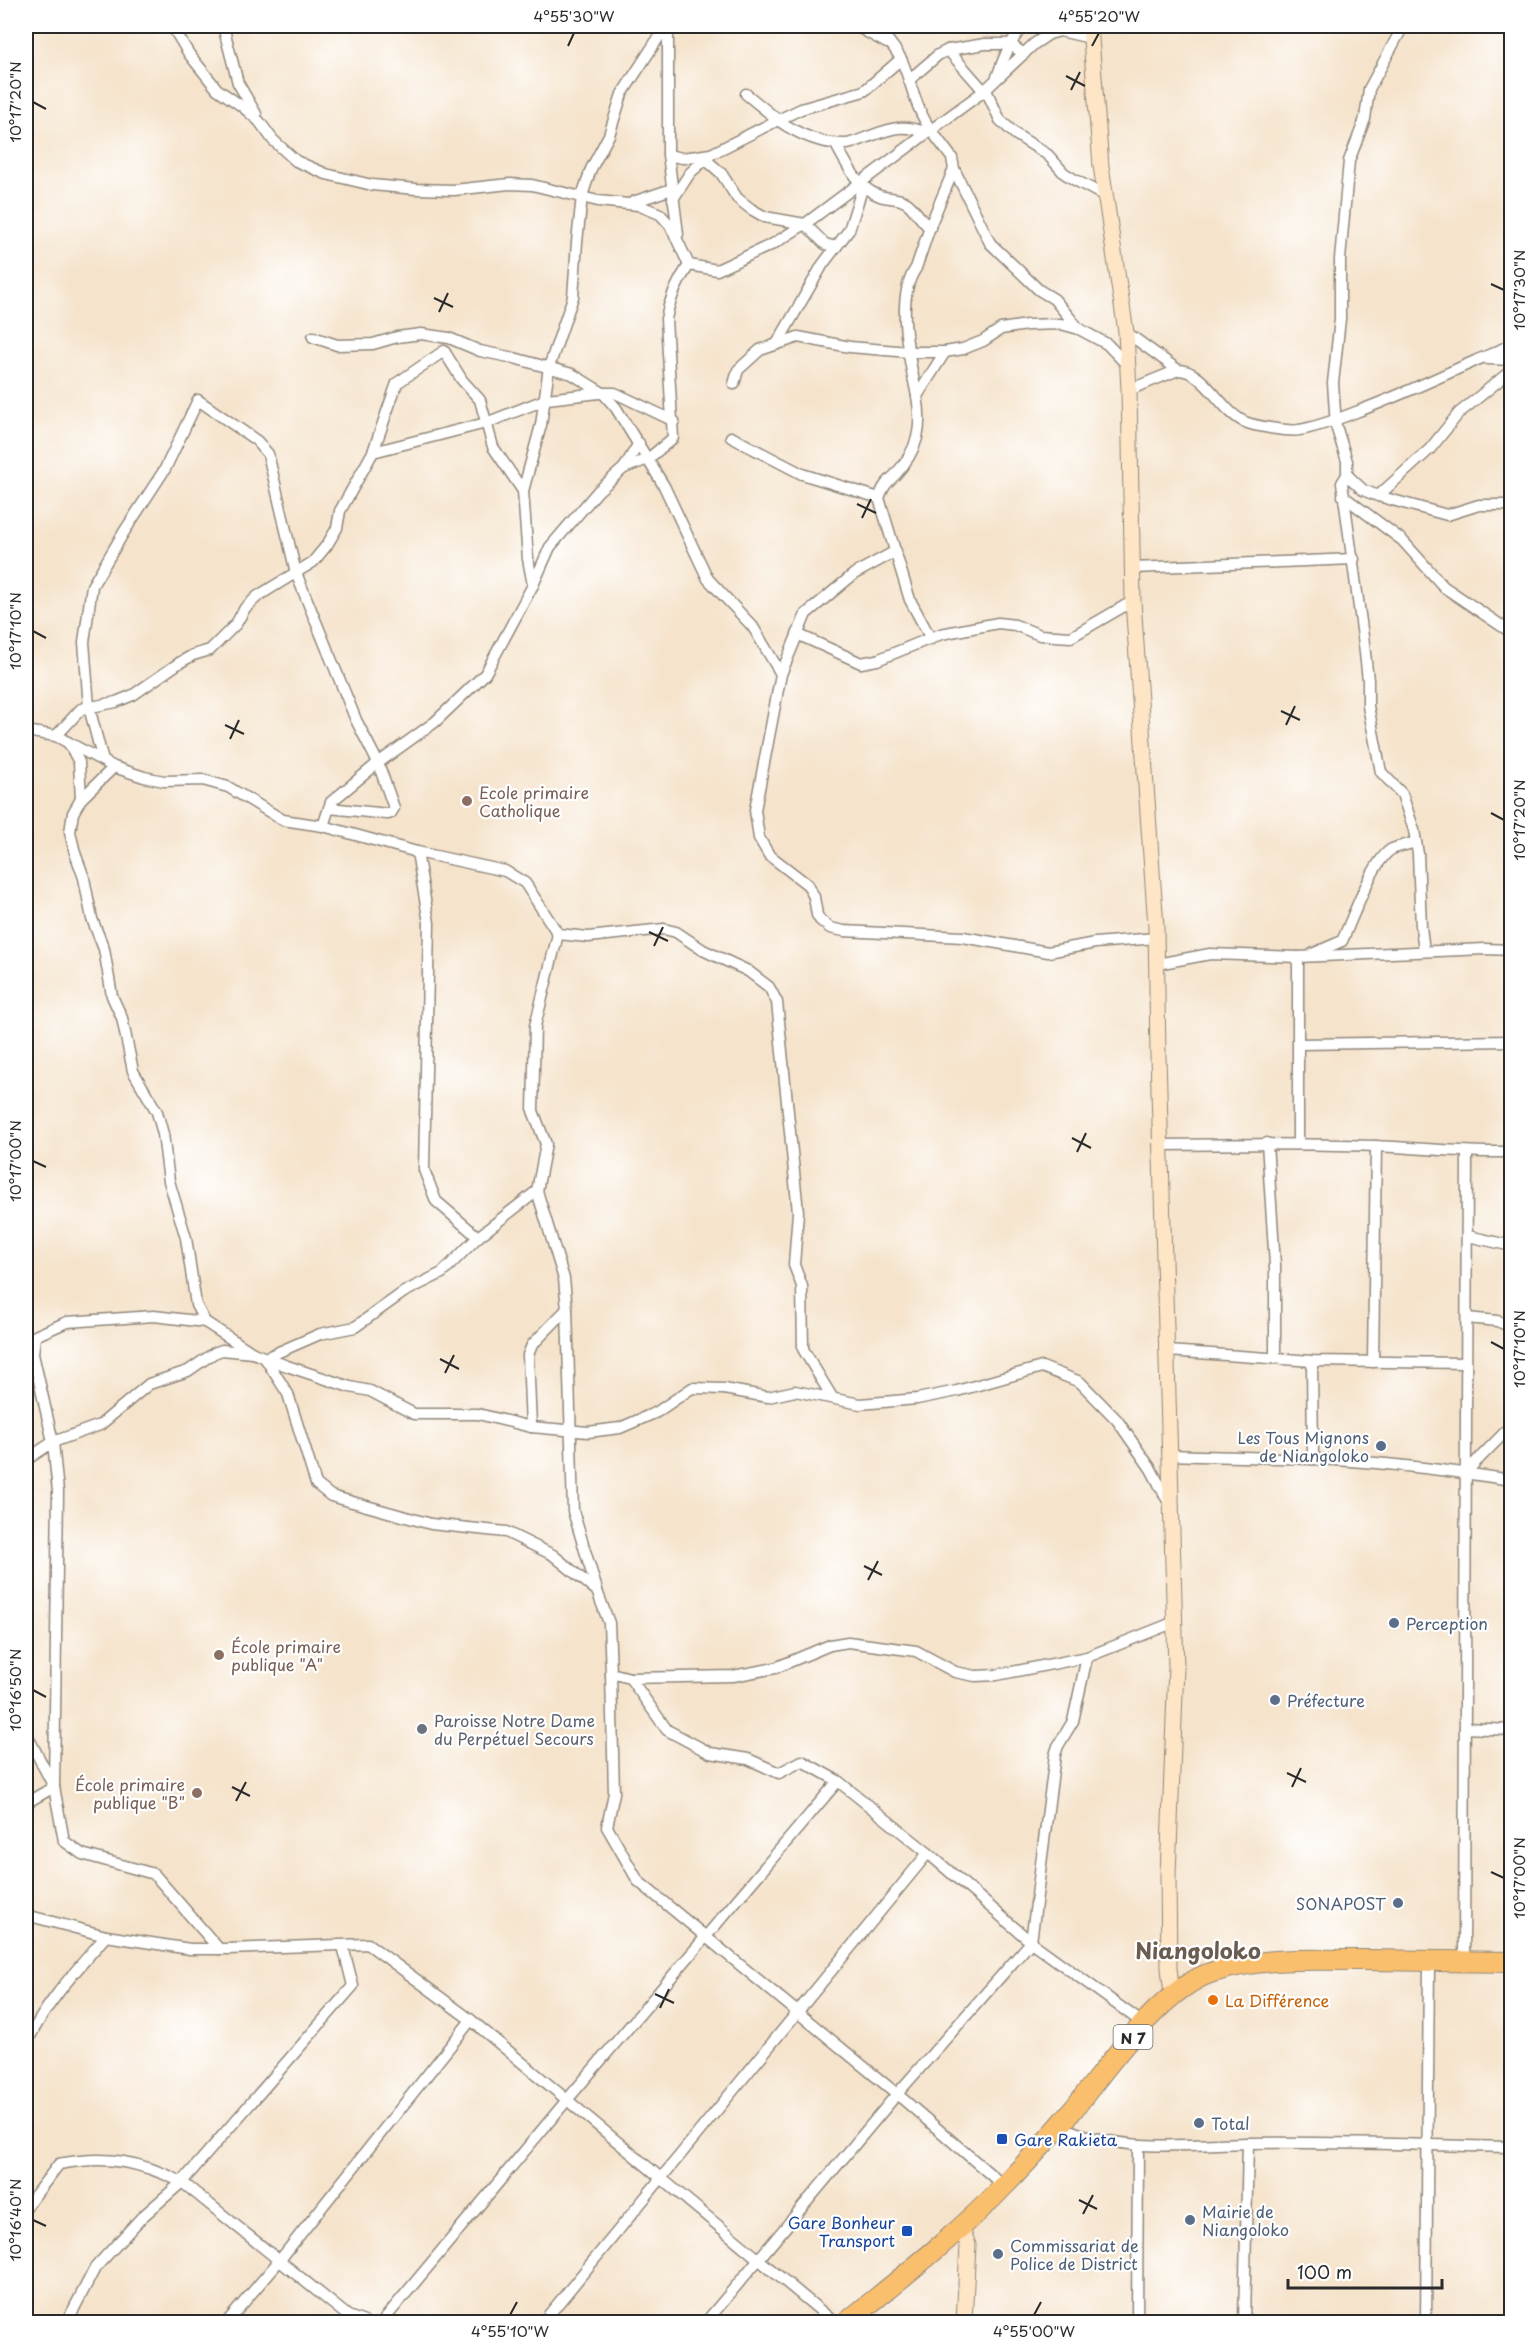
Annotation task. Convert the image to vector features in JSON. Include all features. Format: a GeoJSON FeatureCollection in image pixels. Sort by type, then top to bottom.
{"type":"FeatureCollection","features":[{"type":"Feature","properties":{"kind":"highway","name":"N 7"},"geometry":{"type":"LineString","coordinates":[[847,2322],[958,2229],[1004,2186],[1060,2126],[1144,2024],[1172,1994],[1210,1972],[1234,1966],[1299,1960],[1512,1962]]}},
{"type":"Feature","properties":{"kind":"main road"},"geometry":{"type":"LineString","coordinates":[[1091,32],[1105,196],[1126,332],[1133,601],[1156,938],[1176,1666],[1168,1875],[1169,1968],[1172,1994]]}},
{"type":"Feature","properties":{"kind":"main road"},"geometry":{"type":"LineString","coordinates":[[958,2229],[965,2237],[968,2246],[964,2322]]}},
{"type":"Feature","properties":{"kind":"street"},"geometry":{"type":"LineString","coordinates":[[172,26],[189,54],[217,89],[243,107],[296,161],[326,174],[372,185],[453,190],[509,184],[532,185],[598,201],[649,208],[660,214],[669,225],[689,265]]}},
{"type":"Feature","properties":{"kind":"street"},"geometry":{"type":"LineString","coordinates":[[223,26],[238,83],[258,121]]}},
{"type":"Feature","properties":{"kind":"street"},"geometry":{"type":"LineString","coordinates":[[667,26],[669,155],[678,244]]}},
{"type":"Feature","properties":{"kind":"street"},"geometry":{"type":"LineString","coordinates":[[533,585],[528,559],[524,491],[541,424],[549,367],[573,297],[582,196],[591,169],[609,135],[622,94],[667,26]]}},
{"type":"Feature","properties":{"kind":"street"},"geometry":{"type":"LineString","coordinates":[[856,26],[890,45]]}},
{"type":"Feature","properties":{"kind":"street"},"geometry":{"type":"LineString","coordinates":[[879,26],[900,59],[921,117],[955,164],[912,274],[904,314],[921,417],[917,443],[895,475],[884,483],[879,498],[910,600],[931,639]]}},
{"type":"Feature","properties":{"kind":"street"},"geometry":{"type":"LineString","coordinates":[[996,80],[1010,44],[1024,26]]}},
{"type":"Feature","properties":{"kind":"street"},"geometry":{"type":"LineString","coordinates":[[1400,26],[1401,30],[1369,89],[1365,119],[1349,161],[1340,259],[1340,319],[1333,383],[1335,419],[1347,461],[1347,475],[1342,483],[1354,559],[1368,680],[1368,706],[1382,772],[1402,794],[1414,830],[1424,951]]}},
{"type":"Feature","properties":{"kind":"street"},"geometry":{"type":"LineString","coordinates":[[689,265],[717,270],[773,244],[861,185],[929,131],[985,91],[1049,34],[1091,32]]}},
{"type":"Feature","properties":{"kind":"street"},"geometry":{"type":"LineString","coordinates":[[909,80],[938,55],[948,50],[985,44],[1010,44],[1024,54]]}},
{"type":"Feature","properties":{"kind":"street"},"geometry":{"type":"LineString","coordinates":[[948,50],[985,91],[1000,120],[1015,134],[1048,154],[1064,172],[1075,180],[1105,196]]}},
{"type":"Feature","properties":{"kind":"street"},"geometry":{"type":"LineString","coordinates":[[624,204],[673,194],[690,173],[708,157],[801,109],[864,91],[900,59]]}},
{"type":"Feature","properties":{"kind":"street"},"geometry":{"type":"LineString","coordinates":[[747,94],[778,120],[803,136],[835,143],[849,144],[886,129],[903,126],[929,131]]}},
{"type":"Feature","properties":{"kind":"street"},"geometry":{"type":"LineString","coordinates":[[835,143],[861,185],[872,193],[907,203],[930,228]]}},
{"type":"Feature","properties":{"kind":"street"},"geometry":{"type":"LineString","coordinates":[[669,155],[682,158],[708,157]]}},
{"type":"Feature","properties":{"kind":"street"},"geometry":{"type":"LineString","coordinates":[[708,157],[737,198],[751,209],[765,217],[805,224],[814,236],[825,244],[836,247]]}},
{"type":"Feature","properties":{"kind":"street"},"geometry":{"type":"LineString","coordinates":[[954,169],[990,243],[1039,290],[1054,299],[1079,329]]}},
{"type":"Feature","properties":{"kind":"street"},"geometry":{"type":"LineString","coordinates":[[778,342],[823,264],[849,230],[861,185]]}},
{"type":"Feature","properties":{"kind":"street"},"geometry":{"type":"LineString","coordinates":[[624,468],[648,459],[673,438],[674,421],[666,351],[666,319],[668,306],[676,294],[677,284],[689,265]]}},
{"type":"Feature","properties":{"kind":"street"},"geometry":{"type":"LineString","coordinates":[[734,384],[738,370],[760,350],[798,337],[850,347],[909,352],[945,352],[963,349],[983,341],[1001,329],[1027,325],[1061,324],[1079,329],[1107,344],[1128,366]]}},
{"type":"Feature","properties":{"kind":"street"},"geometry":{"type":"LineString","coordinates":[[1126,332],[1178,370]]}},
{"type":"Feature","properties":{"kind":"street"},"geometry":{"type":"LineString","coordinates":[[313,337],[337,345],[373,344],[397,337],[421,334],[449,338],[480,351],[549,367],[572,375],[603,393],[639,443],[664,486],[708,579],[753,627],[781,674]]}},
{"type":"Feature","properties":{"kind":"street"},"geometry":{"type":"LineString","coordinates":[[432,336],[462,380],[480,400],[494,447],[524,491]]}},
{"type":"Feature","properties":{"kind":"street"},"geometry":{"type":"LineString","coordinates":[[1129,390],[1178,370],[1186,370],[1196,375],[1230,413],[1250,424],[1297,430],[1404,394],[1498,352],[1512,343]]}},
{"type":"Feature","properties":{"kind":"street"},"geometry":{"type":"LineString","coordinates":[[56,736],[81,709],[116,702],[134,695],[179,663],[193,655],[210,650],[236,624],[244,608],[258,596],[313,562],[337,528],[340,512],[373,452],[397,383],[444,351]]}},
{"type":"Feature","properties":{"kind":"street"},"geometry":{"type":"LineString","coordinates":[[917,396],[945,352]]}},
{"type":"Feature","properties":{"kind":"street"},"geometry":{"type":"LineString","coordinates":[[1482,358],[1512,360]]}},
{"type":"Feature","properties":{"kind":"street"},"geometry":{"type":"LineString","coordinates":[[1378,496],[1430,449],[1459,413],[1512,370]]}},
{"type":"Feature","properties":{"kind":"street"},"geometry":{"type":"LineString","coordinates":[[373,452],[486,423],[543,401],[603,393],[615,393],[674,421]]}},
{"type":"Feature","properties":{"kind":"street"},"geometry":{"type":"LineString","coordinates":[[103,761],[88,707],[84,642],[92,586],[165,469],[198,400],[256,441],[268,453],[296,573],[356,720],[378,763],[394,805],[391,813],[329,808]]}},
{"type":"Feature","properties":{"kind":"street"},"geometry":{"type":"LineString","coordinates":[[731,437],[802,474],[879,498]]}},
{"type":"Feature","properties":{"kind":"street"},"geometry":{"type":"LineString","coordinates":[[323,826],[331,802],[378,763],[435,722],[485,674],[533,585],[550,547],[598,491],[624,468],[639,443]]}},
{"type":"Feature","properties":{"kind":"street"},"geometry":{"type":"LineString","coordinates":[[1347,475],[1363,490],[1447,515],[1479,506],[1512,505]]}},
{"type":"Feature","properties":{"kind":"street"},"geometry":{"type":"LineString","coordinates":[[1344,496],[1402,540],[1444,587],[1512,633]]}},
{"type":"Feature","properties":{"kind":"street"},"geometry":{"type":"LineString","coordinates":[[896,551],[855,574],[806,614],[797,634],[781,674],[755,810],[759,838],[769,855],[808,885],[814,897],[817,915],[830,928],[844,931],[963,937],[1047,952],[1095,943],[1156,938]]}},
{"type":"Feature","properties":{"kind":"street"},"geometry":{"type":"LineString","coordinates":[[1133,568],[1354,559]]}},
{"type":"Feature","properties":{"kind":"street"},"geometry":{"type":"LineString","coordinates":[[797,634],[861,663],[877,660],[941,634],[998,623],[1015,625],[1040,635],[1071,637],[1133,601]]}},
{"type":"Feature","properties":{"kind":"street"},"geometry":{"type":"LineString","coordinates":[[26,731],[56,736],[114,767],[144,777],[164,781],[203,780],[228,787],[283,820],[323,826],[417,852],[505,871],[525,883],[558,934],[535,1026],[533,1111],[546,1144],[537,1191],[564,1279],[572,1430],[573,1511],[609,1623],[614,1793],[607,1827],[638,1881],[897,2094],[1004,2186]]}},
{"type":"Feature","properties":{"kind":"street"},"geometry":{"type":"LineString","coordinates":[[68,741],[79,762],[81,799]]}},
{"type":"Feature","properties":{"kind":"street"},"geometry":{"type":"LineString","coordinates":[[114,767],[81,799],[73,813],[70,831],[84,878],[92,919],[104,949],[112,996],[122,1018],[133,1071],[157,1112],[163,1134],[169,1181],[186,1238],[196,1305],[205,1322]]}},
{"type":"Feature","properties":{"kind":"street"},"geometry":{"type":"LineString","coordinates":[[1302,956],[1342,941],[1370,879],[1383,857],[1392,849],[1415,842]]}},
{"type":"Feature","properties":{"kind":"street"},"geometry":{"type":"LineString","coordinates":[[417,852],[429,923],[424,1170],[436,1201],[478,1237]]}},
{"type":"Feature","properties":{"kind":"street"},"geometry":{"type":"LineString","coordinates":[[558,934],[588,937],[664,929],[675,932],[703,950],[748,971],[769,987],[777,1002],[798,1212],[794,1265],[802,1287],[803,1349],[832,1397]]}},
{"type":"Feature","properties":{"kind":"street"},"geometry":{"type":"LineString","coordinates":[[1157,964],[1210,954],[1302,956],[1512,950]]}},
{"type":"Feature","properties":{"kind":"street"},"geometry":{"type":"LineString","coordinates":[[1299,1144],[1302,956]]}},
{"type":"Feature","properties":{"kind":"street"},"geometry":{"type":"LineString","coordinates":[[1299,1044],[1512,1041]]}},
{"type":"Feature","properties":{"kind":"street"},"geometry":{"type":"LineString","coordinates":[[1161,1145],[1267,1143],[1376,1146],[1467,1153],[1512,1152]]}},
{"type":"Feature","properties":{"kind":"street"},"geometry":{"type":"LineString","coordinates":[[1267,1143],[1275,1265],[1275,1358]]}},
{"type":"Feature","properties":{"kind":"street"},"geometry":{"type":"LineString","coordinates":[[1373,1362],[1376,1146]]}},
{"type":"Feature","properties":{"kind":"street"},"geometry":{"type":"LineString","coordinates":[[1464,1961],[1467,1153]]}},
{"type":"Feature","properties":{"kind":"street"},"geometry":{"type":"LineString","coordinates":[[265,1358],[320,1334],[355,1327],[404,1292],[442,1274],[478,1237],[537,1191]]}},
{"type":"Feature","properties":{"kind":"street"},"geometry":{"type":"LineString","coordinates":[[1468,1236],[1512,1246]]}},
{"type":"Feature","properties":{"kind":"street"},"geometry":{"type":"LineString","coordinates":[[531,1427],[528,1355],[531,1345],[567,1309]]}},
{"type":"Feature","properties":{"kind":"street"},"geometry":{"type":"LineString","coordinates":[[219,1949],[154,1874],[82,1854],[64,1841],[54,1787],[58,1492],[53,1442],[30,1333],[67,1322],[154,1316],[205,1322],[253,1353],[350,1387],[370,1391],[414,1414],[478,1414],[531,1427],[588,1432],[621,1428],[657,1412],[692,1388],[724,1389],[768,1396],[795,1391],[860,1404],[917,1399],[957,1392],[993,1379],[1042,1367],[1080,1382],[1117,1420],[1151,1469],[1172,1510]]}},
{"type":"Feature","properties":{"kind":"street"},"geometry":{"type":"LineString","coordinates":[[1467,1318],[1497,1321],[1512,1327]]}},
{"type":"Feature","properties":{"kind":"street"},"geometry":{"type":"LineString","coordinates":[[26,1460],[53,1442],[100,1425],[149,1384],[188,1371],[214,1353],[222,1350],[253,1353]]}},
{"type":"Feature","properties":{"kind":"street"},"geometry":{"type":"LineString","coordinates":[[1168,1351],[1312,1361],[1466,1363]]}},
{"type":"Feature","properties":{"kind":"street"},"geometry":{"type":"LineString","coordinates":[[265,1358],[288,1394],[316,1484],[331,1496],[431,1524],[506,1532],[553,1555],[597,1591]]}},
{"type":"Feature","properties":{"kind":"street"},"geometry":{"type":"LineString","coordinates":[[1312,1361],[1313,1459]]}},
{"type":"Feature","properties":{"kind":"street"},"geometry":{"type":"LineString","coordinates":[[1465,1473],[1512,1425]]}},
{"type":"Feature","properties":{"kind":"street"},"geometry":{"type":"LineString","coordinates":[[1171,1455],[1242,1459],[1313,1459],[1465,1473],[1512,1480]]}},
{"type":"Feature","properties":{"kind":"street"},"geometry":{"type":"LineString","coordinates":[[611,1673],[630,1678],[733,1676],[775,1668],[830,1645],[848,1642],[916,1652],[955,1672],[975,1676],[997,1675],[1087,1657],[1175,1622]]}},
{"type":"Feature","properties":{"kind":"street"},"geometry":{"type":"LineString","coordinates":[[706,2322],[897,2094],[1031,1942],[1055,1755],[1073,1721],[1087,1657]]}},
{"type":"Feature","properties":{"kind":"street"},"geometry":{"type":"LineString","coordinates":[[630,1678],[667,1730],[710,1753],[748,1759],[779,1773],[802,1761],[838,1780],[928,1853],[1031,1942],[1144,2024]]}},
{"type":"Feature","properties":{"kind":"street"},"geometry":{"type":"LineString","coordinates":[[1464,1728],[1512,1730]]}},
{"type":"Feature","properties":{"kind":"street"},"geometry":{"type":"LineString","coordinates":[[26,1733],[54,1787]]}},
{"type":"Feature","properties":{"kind":"street"},"geometry":{"type":"LineString","coordinates":[[382,2322],[838,1780]]}},
{"type":"Feature","properties":{"kind":"street"},"geometry":{"type":"LineString","coordinates":[[26,1803],[54,1787]]}},
{"type":"Feature","properties":{"kind":"street"},"geometry":{"type":"LineString","coordinates":[[543,2322],[928,1853]]}},
{"type":"Feature","properties":{"kind":"street"},"geometry":{"type":"LineString","coordinates":[[26,1915],[106,1936],[190,1949],[368,1944],[471,2020],[834,2322]]}},
{"type":"Feature","properties":{"kind":"street"},"geometry":{"type":"LineString","coordinates":[[26,2046],[31,2032],[77,1968],[106,1936]]}},
{"type":"Feature","properties":{"kind":"street"},"geometry":{"type":"LineString","coordinates":[[67,2322],[95,2268],[142,2217],[182,2182],[353,1986],[343,1946]]}},
{"type":"Feature","properties":{"kind":"street"},"geometry":{"type":"LineString","coordinates":[[1426,2322],[1429,1961]]}},
{"type":"Feature","properties":{"kind":"street"},"geometry":{"type":"LineString","coordinates":[[227,2322],[279,2261],[471,2020]]}},
{"type":"Feature","properties":{"kind":"street"},"geometry":{"type":"LineString","coordinates":[[1060,2126],[1108,2142],[1138,2146],[1248,2143],[1512,2146]]}},
{"type":"Feature","properties":{"kind":"street"},"geometry":{"type":"LineString","coordinates":[[1244,2322],[1248,2143]]}},
{"type":"Feature","properties":{"kind":"street"},"geometry":{"type":"LineString","coordinates":[[1137,2322],[1138,2146]]}},
{"type":"Feature","properties":{"kind":"street"},"geometry":{"type":"LineString","coordinates":[[26,2207],[59,2164],[84,2159],[112,2159],[135,2163],[182,2182],[348,2316],[364,2322]]}},
{"type":"Feature","properties":{"kind":"place","name":"Ecole primaire Catholique"},"geometry":{"type":"Point","coordinates":[467,801]}},
{"type":"Feature","properties":{"kind":"place","name":"Les Tous Mignons de Niangoloko"},"geometry":{"type":"Point","coordinates":[1381,1446]}},
{"type":"Feature","properties":{"kind":"place","name":"Perception"},"geometry":{"type":"Point","coordinates":[1394,1623]}},
{"type":"Feature","properties":{"kind":"place","name":"École primaire publique \"A\""},"geometry":{"type":"Point","coordinates":[219,1655]}},
{"type":"Feature","properties":{"kind":"place","name":"Préfecture"},"geometry":{"type":"Point","coordinates":[1275,1700]}},
{"type":"Feature","properties":{"kind":"place","name":"Paroisse Notre Dame du Perpétuel Secours"},"geometry":{"type":"Point","coordinates":[422,1729]}},
{"type":"Feature","properties":{"kind":"place","name":"École primaire publique \"B\""},"geometry":{"type":"Point","coordinates":[197,1793]}},
{"type":"Feature","properties":{"kind":"place","name":"SONAPOST"},"geometry":{"type":"Point","coordinates":[1398,1903]}},
{"type":"Feature","properties":{"kind":"place","name":"La Différence"},"geometry":{"type":"Point","coordinates":[1213,2000]}},
{"type":"Feature","properties":{"kind":"place","name":"Total"},"geometry":{"type":"Point","coordinates":[1199,2123]}},
{"type":"Feature","properties":{"kind":"place","name":"Gare Rakieta"},"geometry":{"type":"Point","coordinates":[1002,2139]}},
{"type":"Feature","properties":{"kind":"place","name":"Mairie de Niangoloko"},"geometry":{"type":"Point","coordinates":[1190,2220]}},
{"type":"Feature","properties":{"kind":"place","name":"Gare Bonheur Transport"},"geometry":{"type":"Point","coordinates":[907,2231]}},
{"type":"Feature","properties":{"kind":"place","name":"Commissariat de Police de District"},"geometry":{"type":"Point","coordinates":[998,2254]}},
{"type":"Feature","properties":{"kind":"district","name":"Niangoloko"},"geometry":{"type":"Point","coordinates":[1198,1949]}}]}
